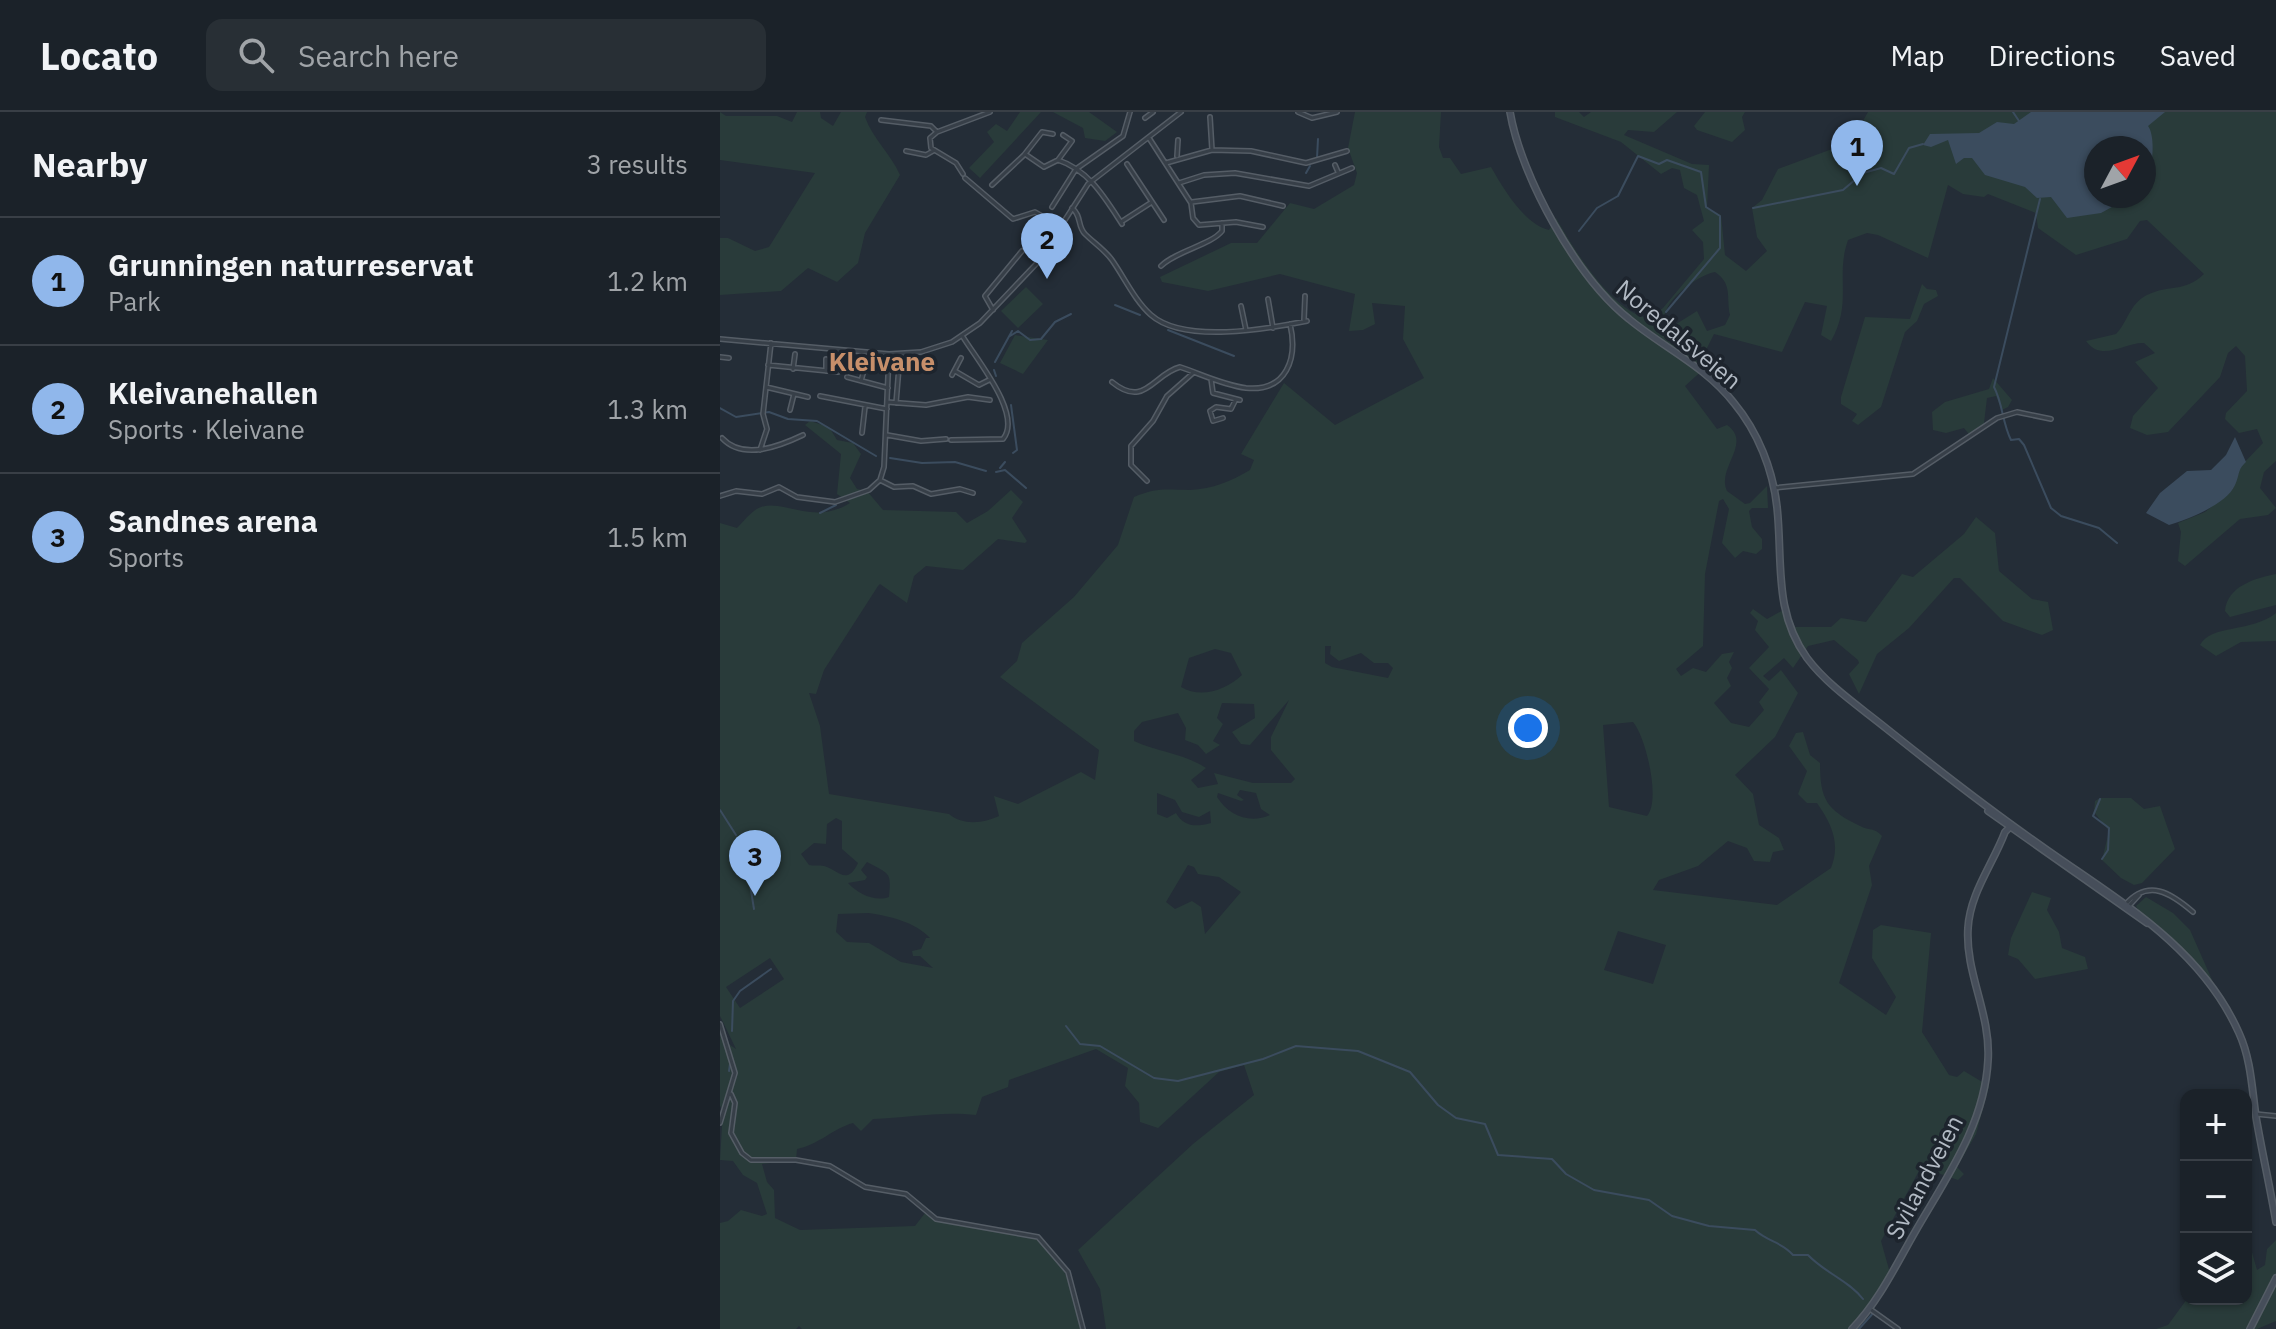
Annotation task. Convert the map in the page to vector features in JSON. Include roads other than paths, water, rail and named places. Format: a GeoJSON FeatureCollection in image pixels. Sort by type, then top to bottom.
{"type":"FeatureCollection","features":[{"type":"Feature","properties":{"kind":"main road","name":"Noredalsveien"},"geometry":{"type":"LineString","coordinates":[[1510,112],[1524,157],[1582,269],[1621,312],[1692,362],[1726,393],[1756,437],[1774,488],[1781,595],[1801,648],[1828,681],[2011,828],[2161,932],[2199,971],[2233,1021],[2247,1056],[2276,1222]]}},
{"type":"Feature","properties":{"kind":"main road","name":"Svilandveien"},"geometry":{"type":"LineString","coordinates":[[1852,1329],[1871,1307],[1961,1151],[1982,1099],[1988,1036],[1969,952],[1968,928],[1974,899],[2011,828]]}},
{"type":"Feature","properties":{"kind":"main road"},"geometry":{"type":"LineString","coordinates":[[2250,1329],[2276,1278]]}},
{"type":"Feature","properties":{"kind":"street"},"geometry":{"type":"LineString","coordinates":[[990,112],[937,132],[930,141],[934,150],[956,163],[970,186],[1013,219],[1019,220],[1032,211],[1061,227]]}},
{"type":"Feature","properties":{"kind":"street"},"geometry":{"type":"LineString","coordinates":[[1052,207],[1076,169],[1120,140],[1127,129],[1130,112]]}},
{"type":"Feature","properties":{"kind":"street"},"geometry":{"type":"LineString","coordinates":[[1145,118],[1153,112]]}},
{"type":"Feature","properties":{"kind":"street"},"geometry":{"type":"LineString","coordinates":[[720,339],[889,354],[930,350],[962,336],[993,310],[1041,259],[1091,181],[1181,112]]}},
{"type":"Feature","properties":{"kind":"street"},"geometry":{"type":"LineString","coordinates":[[1298,112],[1307,118],[1337,112]]}},
{"type":"Feature","properties":{"kind":"street"},"geometry":{"type":"LineString","coordinates":[[1210,117],[1212,150]]}},
{"type":"Feature","properties":{"kind":"street"},"geometry":{"type":"LineString","coordinates":[[881,120],[931,126],[937,132]]}},
{"type":"Feature","properties":{"kind":"street"},"geometry":{"type":"LineString","coordinates":[[992,185],[1025,154],[1042,132],[1053,134]]}},
{"type":"Feature","properties":{"kind":"street"},"geometry":{"type":"LineString","coordinates":[[1025,154],[1044,167],[1058,160],[1072,141],[1063,135]]}},
{"type":"Feature","properties":{"kind":"street"},"geometry":{"type":"LineString","coordinates":[[1149,138],[1191,203],[1193,218],[1199,225],[1261,226],[1257,232]]}},
{"type":"Feature","properties":{"kind":"street"},"geometry":{"type":"LineString","coordinates":[[1177,158],[1178,140]]}},
{"type":"Feature","properties":{"kind":"street"},"geometry":{"type":"LineString","coordinates":[[906,151],[926,155],[934,150]]}},
{"type":"Feature","properties":{"kind":"street"},"geometry":{"type":"LineString","coordinates":[[1166,163],[1212,150],[1251,151],[1306,163],[1347,151]]}},
{"type":"Feature","properties":{"kind":"street"},"geometry":{"type":"LineString","coordinates":[[1058,160],[1091,181],[1121,223],[1152,202]]}},
{"type":"Feature","properties":{"kind":"street"},"geometry":{"type":"LineString","coordinates":[[1335,165],[1338,172]]}},
{"type":"Feature","properties":{"kind":"street"},"geometry":{"type":"LineString","coordinates":[[1125,172],[1128,166],[1164,220]]}},
{"type":"Feature","properties":{"kind":"street"},"geometry":{"type":"LineString","coordinates":[[1008,168],[1012,172]]}},
{"type":"Feature","properties":{"kind":"street"},"geometry":{"type":"LineString","coordinates":[[1179,183],[1204,175],[1235,173],[1309,186],[1352,168]]}},
{"type":"Feature","properties":{"kind":"street"},"geometry":{"type":"LineString","coordinates":[[1191,203],[1240,196],[1283,206]]}},
{"type":"Feature","properties":{"kind":"street"},"geometry":{"type":"LineString","coordinates":[[1273,209],[1275,203]]}},
{"type":"Feature","properties":{"kind":"street"},"geometry":{"type":"LineString","coordinates":[[1071,210],[1079,219],[1083,232],[1109,256],[1154,317],[1199,331],[1273,328],[1305,321],[1305,296]]}},
{"type":"Feature","properties":{"kind":"street"},"geometry":{"type":"LineString","coordinates":[[1030,240],[1045,217]]}},
{"type":"Feature","properties":{"kind":"street"},"geometry":{"type":"LineString","coordinates":[[1161,266],[1200,242],[1217,237],[1222,231],[1222,223]]}},
{"type":"Feature","properties":{"kind":"street"},"geometry":{"type":"LineString","coordinates":[[993,310],[985,296],[1022,251]]}},
{"type":"Feature","properties":{"kind":"street"},"geometry":{"type":"LineString","coordinates":[[1016,257],[1022,262]]}},
{"type":"Feature","properties":{"kind":"street"},"geometry":{"type":"LineString","coordinates":[[1268,299],[1273,328]]}},
{"type":"Feature","properties":{"kind":"street"},"geometry":{"type":"LineString","coordinates":[[1241,306],[1246,330]]}},
{"type":"Feature","properties":{"kind":"street"},"geometry":{"type":"LineString","coordinates":[[1112,382],[1123,390],[1137,392],[1153,386],[1177,367],[1211,379],[1253,388],[1274,381],[1287,370],[1295,354],[1290,324]]}},
{"type":"Feature","properties":{"kind":"street"},"geometry":{"type":"LineString","coordinates":[[886,435],[921,441],[1006,437],[1008,410],[962,336]]}},
{"type":"Feature","properties":{"kind":"street"},"geometry":{"type":"LineString","coordinates":[[760,450],[767,429],[763,418],[771,343]]}},
{"type":"Feature","properties":{"kind":"street"},"geometry":{"type":"LineString","coordinates":[[793,369],[795,354]]}},
{"type":"Feature","properties":{"kind":"street"},"geometry":{"type":"LineString","coordinates":[[720,496],[736,491],[762,494],[779,487],[798,498],[838,501],[869,490],[880,480],[886,435],[889,354]]}},
{"type":"Feature","properties":{"kind":"street"},"geometry":{"type":"LineString","coordinates":[[720,357],[729,358]]}},
{"type":"Feature","properties":{"kind":"street"},"geometry":{"type":"LineString","coordinates":[[961,358],[953,373],[979,385],[989,380]]}},
{"type":"Feature","properties":{"kind":"street"},"geometry":{"type":"LineString","coordinates":[[826,359],[826,371]]}},
{"type":"Feature","properties":{"kind":"street"},"geometry":{"type":"LineString","coordinates":[[896,403],[897,365],[930,361]]}},
{"type":"Feature","properties":{"kind":"street"},"geometry":{"type":"LineString","coordinates":[[861,381],[866,363]]}},
{"type":"Feature","properties":{"kind":"street"},"geometry":{"type":"LineString","coordinates":[[768,365],[838,372]]}},
{"type":"Feature","properties":{"kind":"street"},"geometry":{"type":"LineString","coordinates":[[1147,481],[1131,465],[1131,446],[1153,421],[1167,396],[1193,373]]}},
{"type":"Feature","properties":{"kind":"street"},"geometry":{"type":"LineString","coordinates":[[847,377],[888,388]]}},
{"type":"Feature","properties":{"kind":"street"},"geometry":{"type":"LineString","coordinates":[[1211,379],[1213,393],[1238,399],[1231,409],[1216,407],[1210,411],[1213,421],[1223,418]]}},
{"type":"Feature","properties":{"kind":"street"},"geometry":{"type":"LineString","coordinates":[[766,387],[808,397]]}},
{"type":"Feature","properties":{"kind":"street"},"geometry":{"type":"LineString","coordinates":[[790,410],[794,394]]}},
{"type":"Feature","properties":{"kind":"street"},"geometry":{"type":"LineString","coordinates":[[820,396],[887,409]]}},
{"type":"Feature","properties":{"kind":"street"},"geometry":{"type":"LineString","coordinates":[[887,402],[926,405],[968,397],[990,400]]}},
{"type":"Feature","properties":{"kind":"street"},"geometry":{"type":"LineString","coordinates":[[862,433],[865,407]]}},
{"type":"Feature","properties":{"kind":"street"},"geometry":{"type":"LineString","coordinates":[[1774,488],[1913,474],[1997,418],[2017,412],[2051,419]]}},
{"type":"Feature","properties":{"kind":"street"},"geometry":{"type":"LineString","coordinates":[[722,438],[733,446],[760,450],[775,448],[803,435]]}},
{"type":"Feature","properties":{"kind":"street"},"geometry":{"type":"LineString","coordinates":[[880,480],[894,487],[913,486],[935,494],[960,489],[973,493]]}},
{"type":"Feature","properties":{"kind":"street"},"geometry":{"type":"LineString","coordinates":[[2126,906],[2139,894],[2153,889],[2165,891],[2193,912]]}},
{"type":"Feature","properties":{"kind":"street"},"geometry":{"type":"LineString","coordinates":[[720,1024],[734,1063],[731,1094],[720,1123]]}},
{"type":"Feature","properties":{"kind":"street"},"geometry":{"type":"LineString","coordinates":[[731,1094],[735,1103],[731,1130],[740,1151],[749,1159],[830,1166],[865,1187],[906,1194],[936,1219],[1031,1234],[1041,1239],[1068,1272],[1083,1329]]}},
{"type":"Feature","properties":{"kind":"street"},"geometry":{"type":"LineString","coordinates":[[2256,1114],[2276,1116]]}},
{"type":"Feature","properties":{"kind":"street"},"geometry":{"type":"LineString","coordinates":[[1871,1307],[1898,1329]]}},
{"type":"Feature","properties":{"kind":"water"},"geometry":{"type":"Polygon","coordinates":[[[2031,112],[2165,112],[2148,126],[2151,136],[2084,136],[2084,208],[2110,208],[2101,213],[2067,218],[2051,197],[2037,198],[2025,187],[1985,175],[1972,158],[1964,158],[1956,164],[1948,140],[1931,147],[1923,145],[1930,134],[1979,133],[1997,122],[2014,124],[2031,112]]]}},
{"type":"Feature","properties":{"kind":"water"},"geometry":{"type":"Polygon","coordinates":[[[2235,437],[2246,462],[2231,492],[2224,499],[2196,515],[2169,525],[2146,513],[2160,493],[2187,471],[2211,470],[2226,455],[2235,437]]]}},
{"type":"Feature","properties":{"kind":"waterway"},"geometry":{"type":"LineString","coordinates":[[2013,112],[2019,121]]}},
{"type":"Feature","properties":{"kind":"waterway"},"geometry":{"type":"LineString","coordinates":[[1317,158],[1318,139]]}},
{"type":"Feature","properties":{"kind":"waterway"},"geometry":{"type":"LineString","coordinates":[[1753,208],[1843,190],[1863,173],[1881,168],[1894,174],[1909,148],[1923,144]]}},
{"type":"Feature","properties":{"kind":"waterway"},"geometry":{"type":"LineString","coordinates":[[1579,231],[1597,208],[1618,196],[1638,156],[1659,164],[1667,160],[1701,172],[1706,207],[1720,216],[1720,248],[1666,312]]}},
{"type":"Feature","properties":{"kind":"waterway"},"geometry":{"type":"LineString","coordinates":[[1306,173],[1310,166]]}},
{"type":"Feature","properties":{"kind":"waterway"},"geometry":{"type":"LineString","coordinates":[[2040,199],[1994,387],[2011,440],[2019,439],[2024,445],[2051,508],[2061,516],[2099,528],[2117,543]]}},
{"type":"Feature","properties":{"kind":"waterway"},"geometry":{"type":"LineString","coordinates":[[1115,305],[1140,315]]}},
{"type":"Feature","properties":{"kind":"waterway"},"geometry":{"type":"LineString","coordinates":[[1010,336],[1018,331],[1030,340],[1041,339],[1055,322],[1071,314]]}},
{"type":"Feature","properties":{"kind":"waterway"},"geometry":{"type":"LineString","coordinates":[[1168,330],[1234,356]]}},
{"type":"Feature","properties":{"kind":"waterway"},"geometry":{"type":"LineString","coordinates":[[995,362],[1012,331]]}},
{"type":"Feature","properties":{"kind":"waterway"},"geometry":{"type":"LineString","coordinates":[[994,370],[996,376]]}},
{"type":"Feature","properties":{"kind":"waterway"},"geometry":{"type":"LineString","coordinates":[[1011,405],[1017,450],[1013,453]]}},
{"type":"Feature","properties":{"kind":"waterway"},"geometry":{"type":"LineString","coordinates":[[720,408],[736,417],[769,412],[788,419],[817,421],[876,456]]}},
{"type":"Feature","properties":{"kind":"waterway"},"geometry":{"type":"LineString","coordinates":[[890,458],[922,463],[955,462],[986,471]]}},
{"type":"Feature","properties":{"kind":"waterway"},"geometry":{"type":"LineString","coordinates":[[1000,468],[1005,462]]}},
{"type":"Feature","properties":{"kind":"waterway"},"geometry":{"type":"LineString","coordinates":[[996,472],[1005,470],[1026,488]]}},
{"type":"Feature","properties":{"kind":"waterway"},"geometry":{"type":"LineString","coordinates":[[820,513],[836,505]]}},
{"type":"Feature","properties":{"kind":"waterway"},"geometry":{"type":"LineString","coordinates":[[2100,799],[2093,816],[2109,828],[2108,850],[2102,859]]}},
{"type":"Feature","properties":{"kind":"waterway"},"geometry":{"type":"LineString","coordinates":[[720,810],[736,835]]}},
{"type":"Feature","properties":{"kind":"waterway"},"geometry":{"type":"LineString","coordinates":[[737,841],[746,860],[754,909]]}},
{"type":"Feature","properties":{"kind":"waterway"},"geometry":{"type":"LineString","coordinates":[[732,1031],[733,1001],[740,991],[771,969]]}},
{"type":"Feature","properties":{"kind":"waterway"},"geometry":{"type":"LineString","coordinates":[[1066,1026],[1080,1044],[1100,1046],[1154,1078],[1178,1081],[1263,1059],[1296,1046],[1358,1051],[1410,1072],[1438,1105],[1456,1118],[1485,1124],[1498,1155],[1552,1159],[1566,1174],[1594,1190],[1649,1200],[1672,1216],[1709,1226],[1755,1230],[1793,1255],[1808,1255],[1863,1299]]}},
{"type":"Feature","properties":{"kind":"waterway"},"geometry":{"type":"LineString","coordinates":[[729,1071],[730,1064]]}},
{"type":"Feature","properties":{"kind":"waterway"},"geometry":{"type":"LineString","coordinates":[[1859,1329],[1875,1311]]}},
{"type":"Feature","properties":{"kind":"place","name":"Grunningen naturreservat"},"geometry":{"type":"Point","coordinates":[1857,186]}},
{"type":"Feature","properties":{"kind":"place","name":"Kleivanehallen"},"geometry":{"type":"Point","coordinates":[1047,279]}},
{"type":"Feature","properties":{"kind":"place","name":"Sandnes arena"},"geometry":{"type":"Point","coordinates":[755,896]}},
{"type":"Feature","properties":{"kind":"district","name":"Kleivane"},"geometry":{"type":"Point","coordinates":[882,361]}}]}
